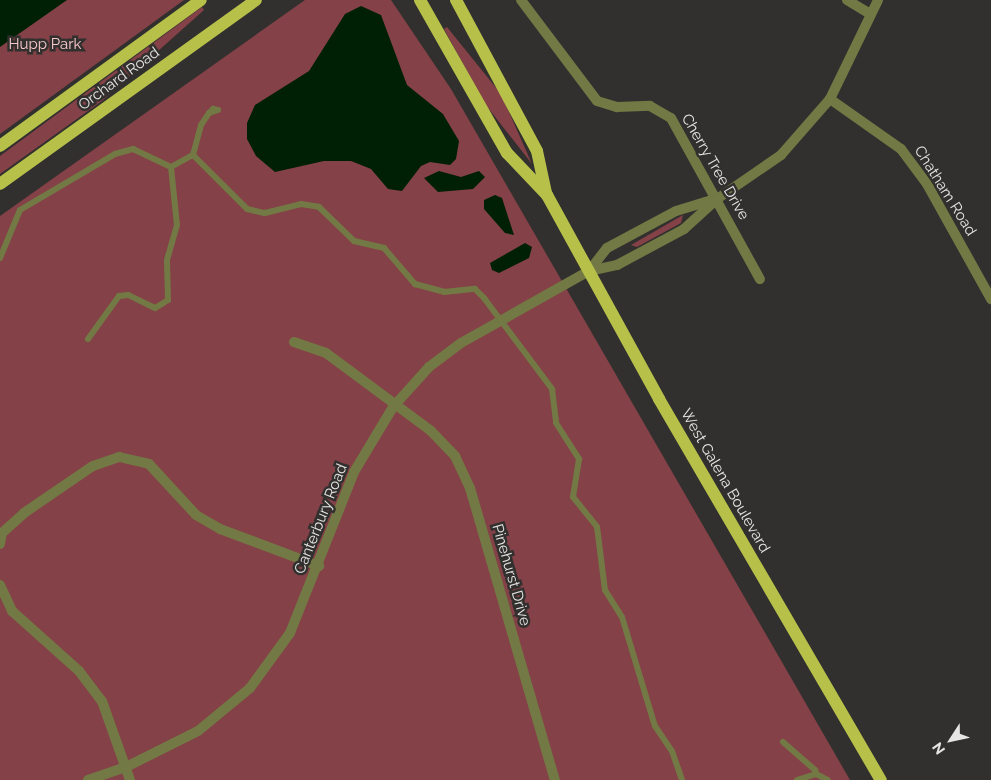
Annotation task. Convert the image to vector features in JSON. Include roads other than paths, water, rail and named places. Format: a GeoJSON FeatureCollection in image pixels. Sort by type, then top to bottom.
{"type":"FeatureCollection","features":[{"type":"Feature","properties":{"kind":"main road","name":"Orchard Road"},"geometry":{"type":"LineString","coordinates":[[0,146],[201,0]]}},
{"type":"Feature","properties":{"kind":"main road","name":"Orchard Road"},"geometry":{"type":"LineString","coordinates":[[0,184],[256,0]]}},
{"type":"Feature","properties":{"kind":"main road","name":"West Galena Boulevard"},"geometry":{"type":"LineString","coordinates":[[420,0],[507,152],[547,195],[881,780]]}},
{"type":"Feature","properties":{"kind":"main road","name":"West Galena Boulevard"},"geometry":{"type":"LineString","coordinates":[[456,0],[537,151],[547,195]]}},
{"type":"Feature","properties":{"kind":"street","name":"Cherry Tree Drive"},"geometry":{"type":"LineString","coordinates":[[521,0],[597,100],[617,108],[650,106],[671,118],[760,279]]}},
{"type":"Feature","properties":{"kind":"street"},"geometry":{"type":"LineString","coordinates":[[847,0],[869,13]]}},
{"type":"Feature","properties":{"kind":"street"},"geometry":{"type":"LineString","coordinates":[[589,271],[617,265],[684,228],[717,199],[781,155],[830,99],[869,13],[878,0]]}},
{"type":"Feature","properties":{"kind":"street","name":"Chatham Road"},"geometry":{"type":"LineString","coordinates":[[830,99],[901,150],[927,184],[991,299]]}},
{"type":"Feature","properties":{"kind":"street"},"geometry":{"type":"LineString","coordinates":[[589,271],[607,248],[676,210],[717,199]]}},
{"type":"Feature","properties":{"kind":"street","name":"Canterbury Road"},"geometry":{"type":"LineString","coordinates":[[88,780],[126,767],[198,732],[250,688],[290,633],[354,472],[393,407],[429,367],[500,321],[589,271]]}},
{"type":"Feature","properties":{"kind":"street","name":"Pinehurst Drive"},"geometry":{"type":"LineString","coordinates":[[294,342],[326,353],[393,407],[431,431],[455,456],[470,488],[554,780]]}},
{"type":"Feature","properties":{"kind":"street"},"geometry":{"type":"LineString","coordinates":[[0,544],[2,533],[24,513],[93,466],[119,457],[149,464],[196,516],[220,529],[318,566]]}},
{"type":"Feature","properties":{"kind":"street"},"geometry":{"type":"LineString","coordinates":[[0,585],[12,610],[79,671],[102,701],[130,780]]}},
{"type":"Feature","properties":{"kind":"lane"},"geometry":{"type":"LineString","coordinates":[[171,166],[193,155],[209,113]]}},
{"type":"Feature","properties":{"kind":"lane"},"geometry":{"type":"LineString","coordinates":[[0,258],[20,210],[114,154],[133,149],[171,166]]}},
{"type":"Feature","properties":{"kind":"lane"},"geometry":{"type":"LineString","coordinates":[[193,155],[247,209],[265,213],[301,204],[319,207],[354,241],[384,248],[415,284],[444,292],[475,289],[530,365],[549,382],[558,429],[578,455],[573,497],[596,527],[605,590],[622,617],[655,726],[672,751],[682,780]]}},
{"type":"Feature","properties":{"kind":"lane"},"geometry":{"type":"LineString","coordinates":[[88,339],[119,296],[128,295],[155,308],[168,300],[167,260],[177,216],[171,166]]}},
{"type":"Feature","properties":{"kind":"lane"},"geometry":{"type":"LineString","coordinates":[[783,742],[806,758],[816,774],[828,780]]}},
{"type":"Feature","properties":{"kind":"lane"},"geometry":{"type":"LineString","coordinates":[[797,780],[816,774]]}},
{"type":"Feature","properties":{"kind":"park label","name":"Hupp Park"},"geometry":{"type":"Point","coordinates":[45,45]}}]}
